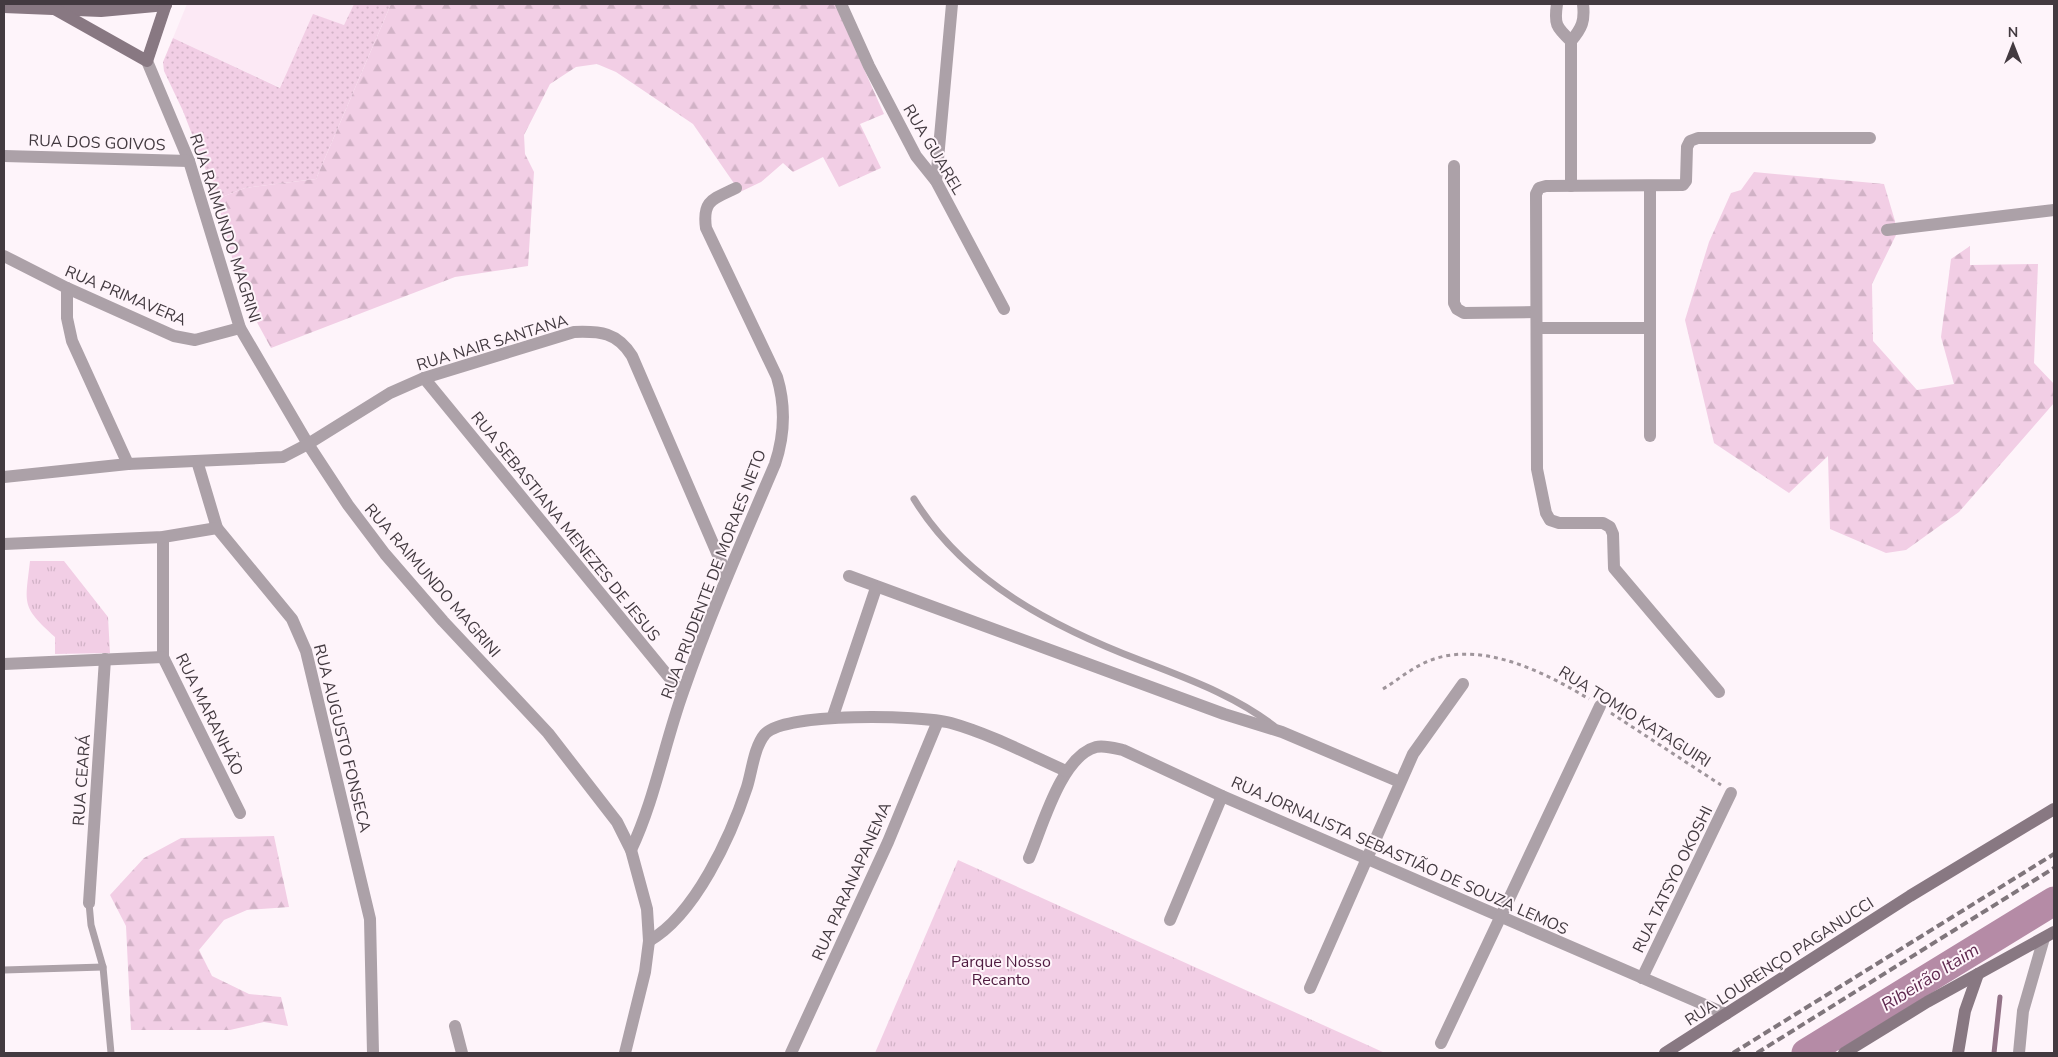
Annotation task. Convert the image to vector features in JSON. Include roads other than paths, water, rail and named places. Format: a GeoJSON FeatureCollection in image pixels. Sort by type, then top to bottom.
{"type":"FeatureCollection","features":[{"type":"Feature","properties":{"kind":"street"},"geometry":{"type":"LineString","coordinates":[[4,7],[45,6],[101,11],[166,4],[147,61],[45,6]]}},
{"type":"Feature","properties":{"kind":"street","name":"RUA GUAREL"},"geometry":{"type":"LineString","coordinates":[[840,4],[869,66],[916,156],[936,181],[1004,309]]}},
{"type":"Feature","properties":{"kind":"street"},"geometry":{"type":"LineString","coordinates":[[936,181],[952,4]]}},
{"type":"Feature","properties":{"kind":"street"},"geometry":{"type":"LineString","coordinates":[[1557,4],[1555,16],[1557,28],[1570,41]]}},
{"type":"Feature","properties":{"kind":"street"},"geometry":{"type":"LineString","coordinates":[[1571,186],[1570,41],[1582,28],[1585,17],[1583,4]]}},
{"type":"Feature","properties":{"kind":"street","name":"RUA RAIMUNDO MAGRINI"},"geometry":{"type":"LineString","coordinates":[[147,61],[189,161],[240,328],[308,444],[348,505],[385,554],[443,621],[548,733],[612,815],[631,850],[647,909],[649,940],[645,972],[625,1053]]}},
{"type":"Feature","properties":{"kind":"street"},"geometry":{"type":"LineString","coordinates":[[1719,692],[1614,568],[1613,534],[1610,527],[1602,524],[1559,523],[1550,520],[1546,513],[1537,468],[1536,194],[1540,188],[1546,186],[1683,185],[1686,181],[1687,147],[1690,140],[1698,138],[1870,138]]}},
{"type":"Feature","properties":{"kind":"street","name":"RUA DOS GOIVOS"},"geometry":{"type":"LineString","coordinates":[[4,156],[189,161]]}},
{"type":"Feature","properties":{"kind":"street"},"geometry":{"type":"LineString","coordinates":[[1454,166],[1454,303],[1457,309],[1464,313],[1536,312]]}},
{"type":"Feature","properties":{"kind":"street"},"geometry":{"type":"LineString","coordinates":[[1650,186],[1650,436]]}},
{"type":"Feature","properties":{"kind":"street","name":"RUA PRUDENTE DE MORAES NETO"},"geometry":{"type":"LineString","coordinates":[[631,850],[646,818],[682,693],[726,576],[776,464],[781,446],[785,417],[782,394],[777,377],[706,228],[704,214],[706,206],[710,201],[736,188]]}},
{"type":"Feature","properties":{"kind":"street"},"geometry":{"type":"LineString","coordinates":[[1887,230],[2054,210]]}},
{"type":"Feature","properties":{"kind":"street","name":"RUA PRIMAVERA"},"geometry":{"type":"LineString","coordinates":[[4,256],[67,288],[174,336],[195,340],[240,328]]}},
{"type":"Feature","properties":{"kind":"street"},"geometry":{"type":"LineString","coordinates":[[67,288],[67,318],[72,341],[128,464]]}},
{"type":"Feature","properties":{"kind":"street"},"geometry":{"type":"LineString","coordinates":[[1536,328],[1650,328]]}},
{"type":"Feature","properties":{"kind":"street","name":"RUA NAIR SANTANA"},"geometry":{"type":"LineString","coordinates":[[4,477],[128,464],[283,457],[308,444],[390,393],[424,378],[574,332],[597,332],[613,336],[625,345],[632,356],[726,576]]}},
{"type":"Feature","properties":{"kind":"street","name":"RUA SEBASTIANA MENEZES DE JESUS"},"geometry":{"type":"LineString","coordinates":[[424,378],[682,693]]}},
{"type":"Feature","properties":{"kind":"street","name":"RUA AUGUSTO FONSECA"},"geometry":{"type":"LineString","coordinates":[[197,461],[216,528],[292,620],[306,651],[370,919],[373,1053]]}},
{"type":"Feature","properties":{"kind":"street"},"geometry":{"type":"LineString","coordinates":[[4,538],[4,544],[163,537],[216,528]]}},
{"type":"Feature","properties":{"kind":"street","name":"RUA MARANHÃO"},"geometry":{"type":"LineString","coordinates":[[163,537],[162,657],[240,813]]}},
{"type":"Feature","properties":{"kind":"street"},"geometry":{"type":"LineString","coordinates":[[848,576],[876,588],[1224,714],[1282,732],[1400,782]]}},
{"type":"Feature","properties":{"kind":"street"},"geometry":{"type":"LineString","coordinates":[[833,716],[876,588]]}},
{"type":"Feature","properties":{"kind":"street"},"geometry":{"type":"LineString","coordinates":[[4,664],[162,657]]}},
{"type":"Feature","properties":{"kind":"street","name":"RUA CEARÁ"},"geometry":{"type":"LineString","coordinates":[[89,903],[105,659]]}},
{"type":"Feature","properties":{"kind":"street"},"geometry":{"type":"LineString","coordinates":[[1310,988],[1413,754],[1463,684]]}},
{"type":"Feature","properties":{"kind":"street"},"geometry":{"type":"LineString","coordinates":[[1441,1044],[1502,918],[1600,706]]}},
{"type":"Feature","properties":{"kind":"street"},"geometry":{"type":"LineString","coordinates":[[649,940],[671,925],[711,872],[728,837],[760,742],[766,734],[779,726],[833,716],[938,721],[957,725],[989,737],[1066,771]]}},
{"type":"Feature","properties":{"kind":"street","name":"RUA PARANAPANEMA"},"geometry":{"type":"LineString","coordinates":[[791,1053],[888,842],[938,721]]}},
{"type":"Feature","properties":{"kind":"street","name":"RUA JORNALISTA SEBASTIÃO DE SOUZA LEMOS"},"geometry":{"type":"LineString","coordinates":[[1029,858],[1066,771],[1086,751],[1097,747],[1123,750],[1222,796],[1726,1014]]}},
{"type":"Feature","properties":{"kind":"street","name":"RUA TATSYO OKOSHI"},"geometry":{"type":"LineString","coordinates":[[1642,978],[1731,793]]}},
{"type":"Feature","properties":{"kind":"street"},"geometry":{"type":"LineString","coordinates":[[1170,920],[1222,796]]}},
{"type":"Feature","properties":{"kind":"street","name":"RUA LOURENÇO PAGANUCCI"},"geometry":{"type":"LineString","coordinates":[[1664,1053],[1910,896],[2054,809]]}},
{"type":"Feature","properties":{"kind":"street"},"geometry":{"type":"LineString","coordinates":[[1845,1053],[1927,1002],[2049,935]]}},
{"type":"Feature","properties":{"kind":"street"},"geometry":{"type":"LineString","coordinates":[[2019,1053],[2023,1011],[2049,935]]}},
{"type":"Feature","properties":{"kind":"street"},"geometry":{"type":"LineString","coordinates":[[1958,1053],[1965,1011],[1978,974]]}},
{"type":"Feature","properties":{"kind":"street"},"geometry":{"type":"LineString","coordinates":[[455,1026],[462,1053]]}},
{"type":"Feature","properties":{"kind":"lane"},"geometry":{"type":"LineString","coordinates":[[914,499],[931,526],[950,548],[1001,591],[1068,628],[1232,698],[1282,732]]}},
{"type":"Feature","properties":{"kind":"lane"},"geometry":{"type":"LineString","coordinates":[[89,903],[91,925],[103,966],[111,1053]]}},
{"type":"Feature","properties":{"kind":"lane"},"geometry":{"type":"LineString","coordinates":[[4,970],[103,966]]}},
{"type":"Feature","properties":{"kind":"waterway","name":"Ribeirão Itaim"},"geometry":{"type":"LineString","coordinates":[[1806,1053],[2054,901]]}},
{"type":"Feature","properties":{"kind":"waterway"},"geometry":{"type":"LineString","coordinates":[[1938,973],[1950,978]]}},
{"type":"Feature","properties":{"kind":"waterway"},"geometry":{"type":"LineString","coordinates":[[1994,1053],[2000,997]]}},
{"type":"Feature","properties":{"kind":"railway"},"geometry":{"type":"LineString","coordinates":[[1733,1053],[2054,854]]}},
{"type":"Feature","properties":{"kind":"railway"},"geometry":{"type":"LineString","coordinates":[[1757,1053],[2054,868]]}},
{"type":"Feature","properties":{"kind":"park label","name":"Parque Nosso Recanto"},"geometry":{"type":"Point","coordinates":[1001,970]}}]}
